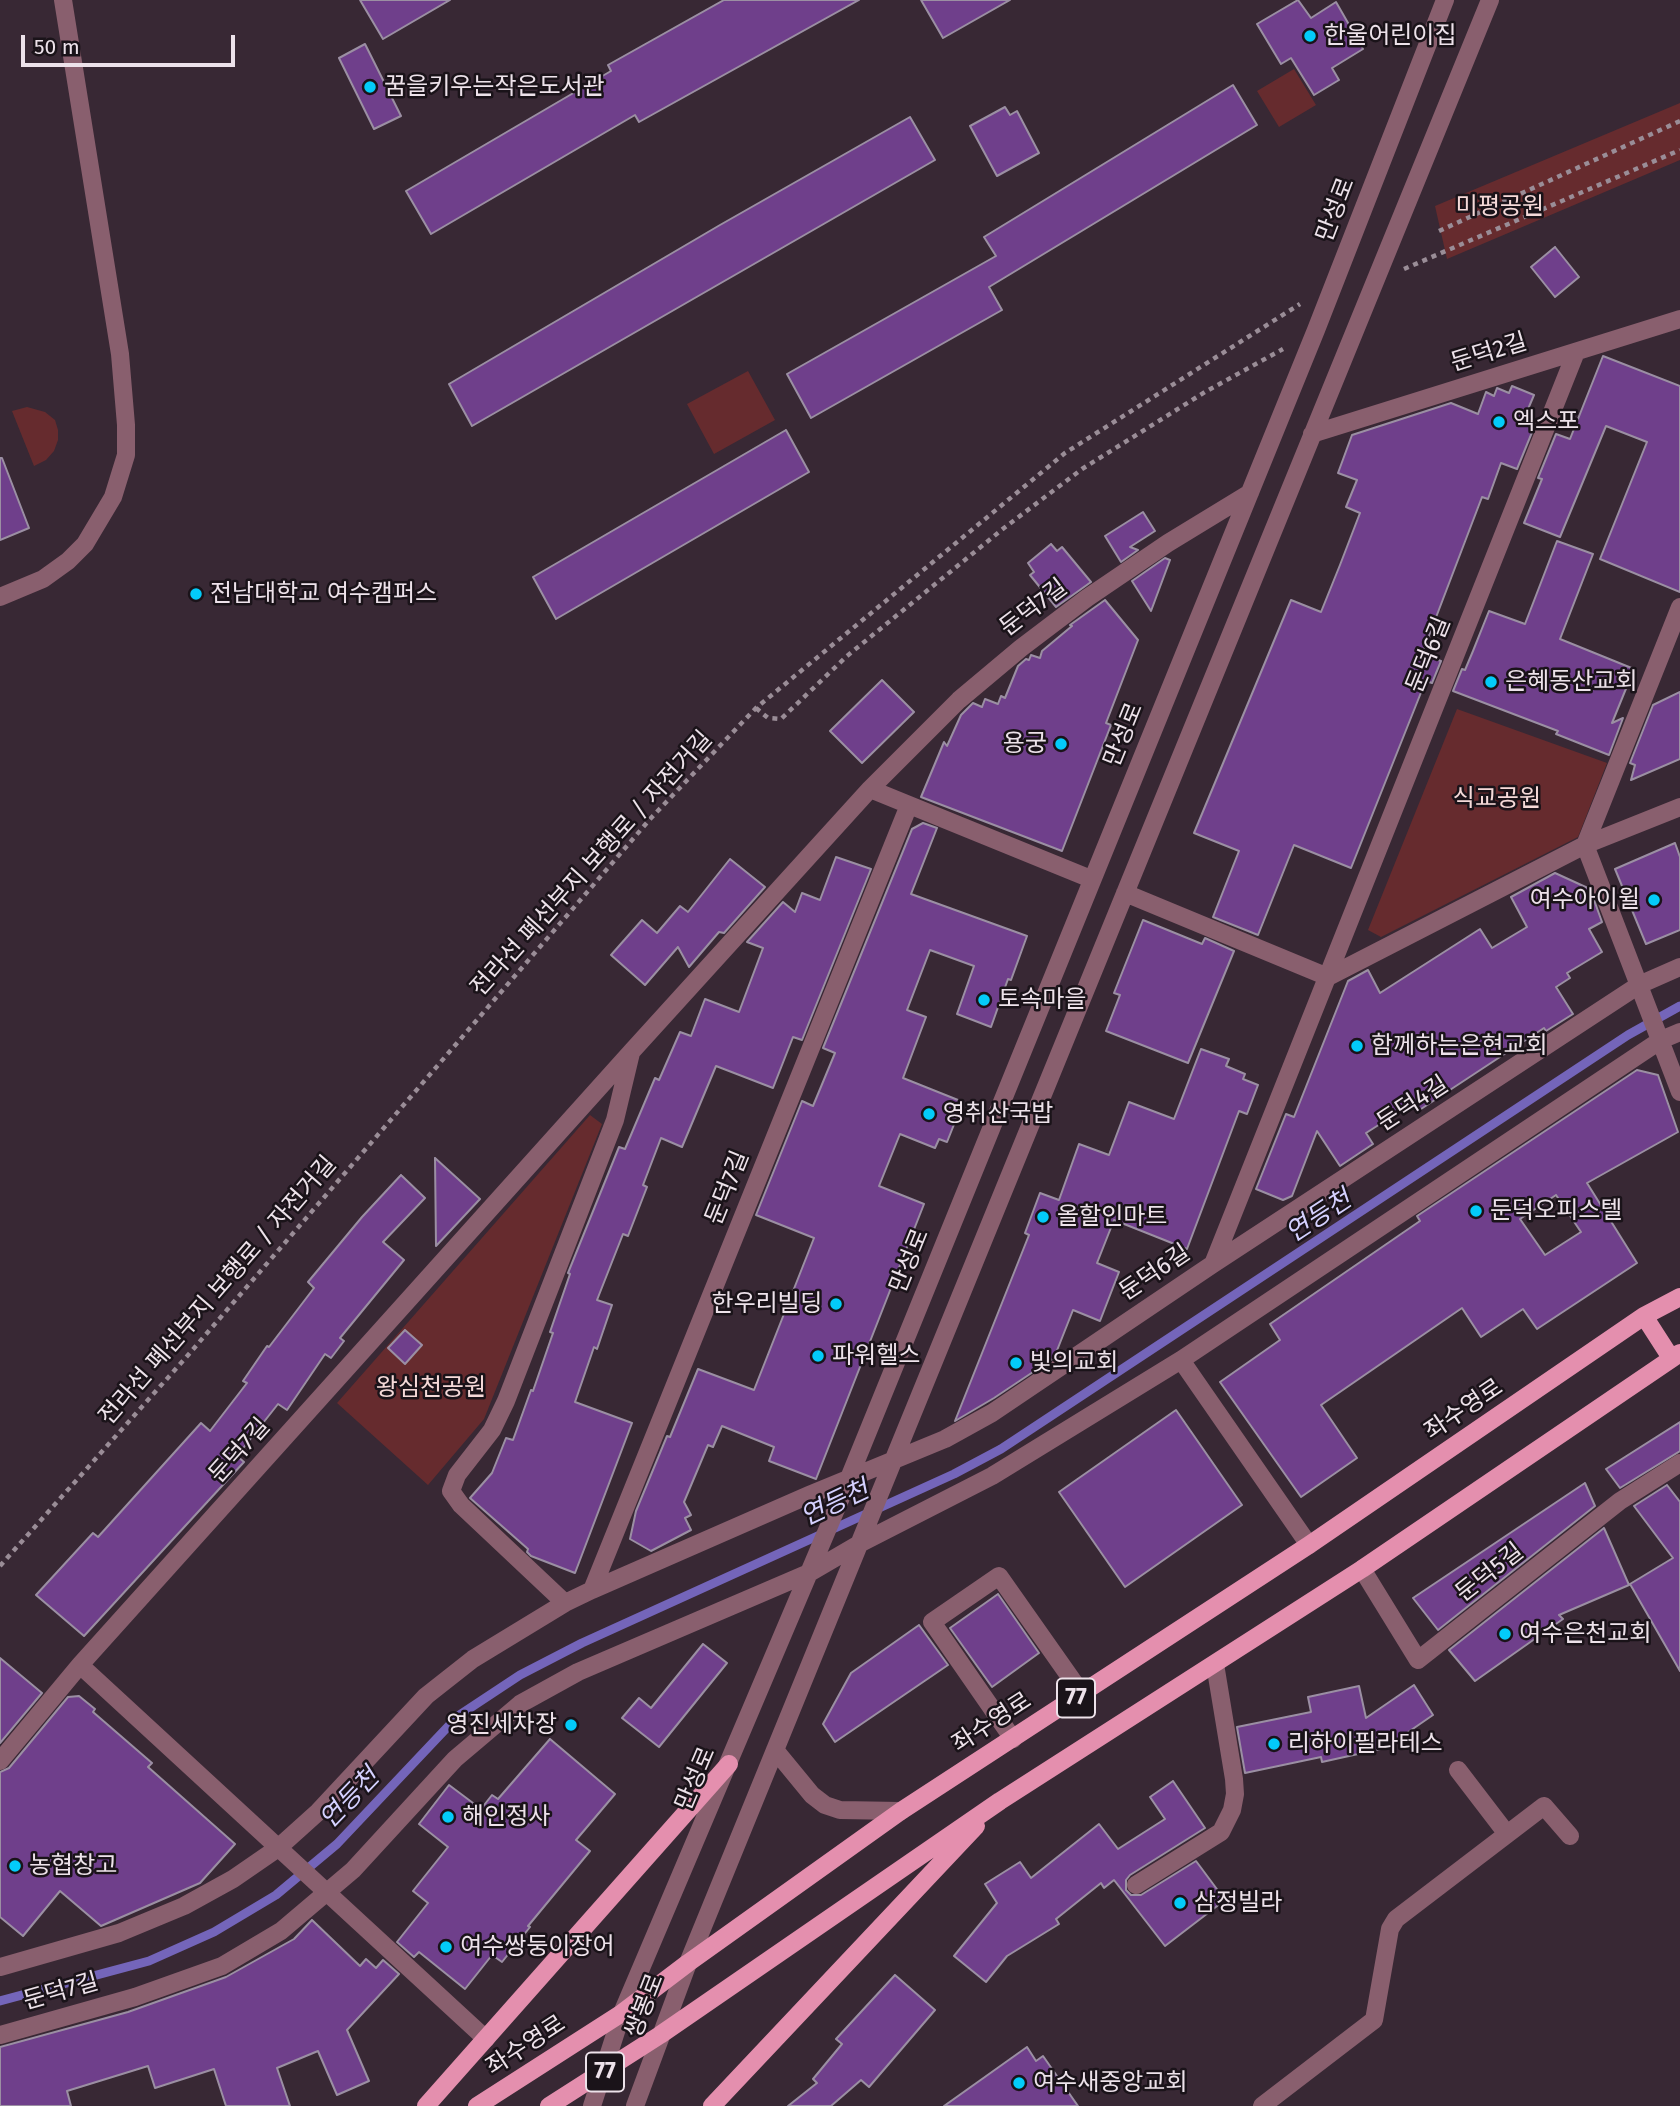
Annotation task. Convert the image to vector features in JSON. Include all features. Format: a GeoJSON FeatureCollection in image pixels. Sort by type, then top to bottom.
{"type":"FeatureCollection","features":[{"type":"Feature","properties":{"kind":"main road","name":"좌수영로"},"geometry":{"type":"LineString","coordinates":[[477,2106],[622,2013],[901,1811],[1309,1545],[1644,1316],[1680,1297]]}},
{"type":"Feature","properties":{"kind":"main road"},"geometry":{"type":"LineString","coordinates":[[1644,1316],[1675,1355]]}},
{"type":"Feature","properties":{"kind":"main road","name":"77"},"geometry":{"type":"LineString","coordinates":[[549,2106],[660,2035],[1000,1801],[1362,1569],[1675,1355]]}},
{"type":"Feature","properties":{"kind":"main road"},"geometry":{"type":"LineString","coordinates":[[426,2106],[729,1764]]}},
{"type":"Feature","properties":{"kind":"main road"},"geometry":{"type":"LineString","coordinates":[[718,2104],[1000,1801]]}},
{"type":"Feature","properties":{"kind":"street"},"geometry":{"type":"LineString","coordinates":[[0,597],[43,579],[68,561],[85,544],[113,497],[126,455],[127,425],[120,354],[63,0]]}},
{"type":"Feature","properties":{"kind":"street","name":"만성로"},"geometry":{"type":"LineString","coordinates":[[622,2013],[847,1483],[1250,493],[1445,0]]}},
{"type":"Feature","properties":{"kind":"street"},"geometry":{"type":"LineString","coordinates":[[688,1963],[1490,0]]}},
{"type":"Feature","properties":{"kind":"street","name":"둔덕2길"},"geometry":{"type":"LineString","coordinates":[[1312,434],[1680,319]]}},
{"type":"Feature","properties":{"kind":"street","name":"둔덕6길"},"geometry":{"type":"LineString","coordinates":[[895,1459],[945,1438],[992,1413],[1213,1264],[1576,352]]}},
{"type":"Feature","properties":{"kind":"street","name":"둔덕7길"},"geometry":{"type":"LineString","coordinates":[[0,1761],[80,1665],[870,789],[959,700],[1021,648],[1087,598],[1168,543],[1250,493]]}},
{"type":"Feature","properties":{"kind":"street"},"geometry":{"type":"LineString","coordinates":[[1680,607],[1585,845],[1680,1092]]}},
{"type":"Feature","properties":{"kind":"street"},"geometry":{"type":"LineString","coordinates":[[870,789],[1091,879]]}},
{"type":"Feature","properties":{"kind":"street","name":"둔덕7길"},"geometry":{"type":"LineString","coordinates":[[592,1590],[909,805]]}},
{"type":"Feature","properties":{"kind":"street"},"geometry":{"type":"LineString","coordinates":[[1125,893],[1328,977],[1585,845],[1680,807]]}},
{"type":"Feature","properties":{"kind":"street","name":"둔덕4길"},"geometry":{"type":"LineString","coordinates":[[1213,1264],[1639,985],[1680,967]]}},
{"type":"Feature","properties":{"kind":"street"},"geometry":{"type":"LineString","coordinates":[[327,1894],[353,1870],[455,1759],[520,1704],[578,1672],[812,1568],[992,1476],[1181,1360],[1661,1040],[1680,1032]]}},
{"type":"Feature","properties":{"kind":"street","name":"둔덕7길"},"geometry":{"type":"LineString","coordinates":[[565,1603],[461,1506],[452,1491],[457,1475],[492,1430],[506,1401],[615,1120],[632,1051]]}},
{"type":"Feature","properties":{"kind":"street"},"geometry":{"type":"LineString","coordinates":[[1181,1360],[1309,1545]]}},
{"type":"Feature","properties":{"kind":"street","name":"둔덕7길"},"geometry":{"type":"LineString","coordinates":[[0,1967],[119,1933],[184,1906],[233,1879],[278,1848],[318,1812],[433,1690],[472,1659],[565,1603],[592,1590],[847,1483],[895,1459]]}},
{"type":"Feature","properties":{"kind":"street","name":"둔덕5길"},"geometry":{"type":"LineString","coordinates":[[1362,1569],[1418,1660],[1620,1502],[1680,1463]]}},
{"type":"Feature","properties":{"kind":"street"},"geometry":{"type":"LineString","coordinates":[[1013,1739],[932,1622],[999,1576],[1082,1694]]}},
{"type":"Feature","properties":{"kind":"street"},"geometry":{"type":"LineString","coordinates":[[1136,1885],[1220,1832],[1232,1810],[1234,1779],[1215,1664]]}},
{"type":"Feature","properties":{"kind":"street"},"geometry":{"type":"LineString","coordinates":[[80,1665],[486,2039]]}},
{"type":"Feature","properties":{"kind":"street"},"geometry":{"type":"LineString","coordinates":[[775,1750],[812,1795],[825,1805],[840,1810],[901,1811]]}},
{"type":"Feature","properties":{"kind":"street"},"geometry":{"type":"LineString","coordinates":[[1458,1770],[1507,1834]]}},
{"type":"Feature","properties":{"kind":"street"},"geometry":{"type":"LineString","coordinates":[[1262,2106],[1371,2024],[1377,2012],[1393,1922],[1544,1805],[1570,1836]]}},
{"type":"Feature","properties":{"kind":"street","name":"둔덕7길"},"geometry":{"type":"LineString","coordinates":[[0,2035],[135,1997],[222,1966],[281,1931],[327,1894]]}},
{"type":"Feature","properties":{"kind":"street","name":"쌍봉로"},"geometry":{"type":"LineString","coordinates":[[635,2106],[688,1963]]}},
{"type":"Feature","properties":{"kind":"street","name":"쌍봉로"},"geometry":{"type":"LineString","coordinates":[[592,2106],[622,2013]]}},
{"type":"Feature","properties":{"kind":"path"},"geometry":{"type":"LineString","coordinates":[[1438,231],[1680,121]]}},
{"type":"Feature","properties":{"kind":"path"},"geometry":{"type":"LineString","coordinates":[[1374,282],[1680,150]]}},
{"type":"Feature","properties":{"kind":"path","name":"전라선 폐선부지 보행로 / 자전거길"},"geometry":{"type":"LineString","coordinates":[[0,1566],[189,1354],[652,818],[756,709],[1065,453],[1301,303]]}},
{"type":"Feature","properties":{"kind":"path"},"geometry":{"type":"LineString","coordinates":[[756,709],[768,718],[781,719],[867,639],[1004,527],[1082,469],[1205,392],[1315,330]]}},
{"type":"Feature","properties":{"kind":"green space"},"geometry":{"type":"Polygon","coordinates":[[[1294,69],[1316,105],[1279,127],[1257,91],[1294,69]]]}},
{"type":"Feature","properties":{"kind":"green space","name":"미평공원"},"geometry":{"type":"Polygon","coordinates":[[[1680,103],[1680,160],[1447,259],[1435,206],[1680,103]]]}},
{"type":"Feature","properties":{"kind":"green space"},"geometry":{"type":"Polygon","coordinates":[[[748,371],[775,420],[714,454],[687,404],[748,371]]]}},
{"type":"Feature","properties":{"kind":"green space"},"geometry":{"type":"Polygon","coordinates":[[[27,407],[45,412],[55,420],[58,430],[54,451],[46,460],[34,466],[12,411],[27,407]]]}},
{"type":"Feature","properties":{"kind":"green space","name":"식교공원"},"geometry":{"type":"Polygon","coordinates":[[[1457,709],[1607,763],[1578,837],[1381,937],[1368,930],[1457,709]]]}},
{"type":"Feature","properties":{"kind":"green space","name":"왕심천공원"},"geometry":{"type":"Polygon","coordinates":[[[590,1115],[602,1124],[484,1419],[428,1485],[337,1403],[590,1115]]]}},
{"type":"Feature","properties":{"kind":"building"},"geometry":{"type":"Polygon","coordinates":[[[360,0],[450,0],[383,39],[360,0]]]}},
{"type":"Feature","properties":{"kind":"building"},"geometry":{"type":"Polygon","coordinates":[[[724,0],[859,0],[639,122],[635,115],[431,234],[406,191],[611,71],[608,65],[724,0]]]}},
{"type":"Feature","properties":{"kind":"building"},"geometry":{"type":"Polygon","coordinates":[[[921,0],[1010,0],[943,38],[921,0]]]}},
{"type":"Feature","properties":{"kind":"building","name":"한울어린이집"},"geometry":{"type":"Polygon","coordinates":[[[1298,0],[1311,18],[1336,2],[1363,49],[1332,68],[1339,80],[1314,95],[1291,58],[1281,64],[1257,24],[1298,0]]]}},
{"type":"Feature","properties":{"kind":"building","name":"꿈을키우는작은도서관"},"geometry":{"type":"Polygon","coordinates":[[[365,44],[401,116],[374,129],[339,58],[365,44]]]}},
{"type":"Feature","properties":{"kind":"building"},"geometry":{"type":"Polygon","coordinates":[[[1233,85],[1257,125],[989,287],[1002,310],[811,418],[787,374],[996,256],[984,237],[1233,85]]]}},
{"type":"Feature","properties":{"kind":"building"},"geometry":{"type":"Polygon","coordinates":[[[1005,107],[1010,115],[1017,111],[1039,153],[997,176],[970,126],[1005,107]]]}},
{"type":"Feature","properties":{"kind":"building"},"geometry":{"type":"Polygon","coordinates":[[[910,117],[935,160],[472,426],[449,384],[910,117]]]}},
{"type":"Feature","properties":{"kind":"building"},"geometry":{"type":"Polygon","coordinates":[[[1555,247],[1579,277],[1555,297],[1531,267],[1555,247]]]}},
{"type":"Feature","properties":{"kind":"building"},"geometry":{"type":"Polygon","coordinates":[[[1603,356],[1680,386],[1680,592],[1600,559],[1647,442],[1606,426],[1560,537],[1524,523],[1556,434],[1570,439],[1603,356]]]}},
{"type":"Feature","properties":{"kind":"building"},"geometry":{"type":"Polygon","coordinates":[[[1512,386],[1534,395],[1523,421],[1535,425],[1517,469],[1501,463],[1488,499],[1482,497],[1422,654],[1441,661],[1432,683],[1426,681],[1424,685],[1351,868],[1294,845],[1258,935],[1213,917],[1239,851],[1194,833],[1291,600],[1321,612],[1340,565],[1360,513],[1346,507],[1357,480],[1338,473],[1352,435],[1451,403],[1478,414],[1486,392],[1494,396],[1497,388],[1509,393],[1512,386]]]}},
{"type":"Feature","properties":{"kind":"building"},"geometry":{"type":"Polygon","coordinates":[[[786,430],[809,472],[556,619],[533,577],[786,430]]]}},
{"type":"Feature","properties":{"kind":"building"},"geometry":{"type":"Polygon","coordinates":[[[0,458],[29,528],[0,540],[0,458]]]}},
{"type":"Feature","properties":{"kind":"building"},"geometry":{"type":"Polygon","coordinates":[[[1143,512],[1155,531],[1130,547],[1138,550],[1121,562],[1105,536],[1143,512]]]}},
{"type":"Feature","properties":{"kind":"building"},"geometry":{"type":"Polygon","coordinates":[[[1557,541],[1593,554],[1560,639],[1634,669],[1612,723],[1623,718],[1609,755],[1556,734],[1558,731],[1453,691],[1462,669],[1465,670],[1489,611],[1525,624],[1557,541]]]}},
{"type":"Feature","properties":{"kind":"building"},"geometry":{"type":"Polygon","coordinates":[[[1051,544],[1057,551],[1062,547],[1091,582],[1056,607],[1030,575],[1034,572],[1028,563],[1051,544]]]}},
{"type":"Feature","properties":{"kind":"building"},"geometry":{"type":"Polygon","coordinates":[[[1165,558],[1170,560],[1151,611],[1132,581],[1165,558]]]}},
{"type":"Feature","properties":{"kind":"building"},"geometry":{"type":"Polygon","coordinates":[[[1105,600],[1138,640],[1106,723],[1111,725],[1062,851],[921,797],[944,742],[947,746],[961,715],[973,703],[982,707],[985,699],[998,704],[1001,696],[1005,698],[1018,666],[1026,659],[1029,660],[1031,655],[1040,658],[1042,651],[1072,626],[1070,625],[1105,600]]]}},
{"type":"Feature","properties":{"kind":"building"},"geometry":{"type":"Polygon","coordinates":[[[882,680],[914,712],[862,763],[830,731],[882,680]]]}},
{"type":"Feature","properties":{"kind":"building"},"geometry":{"type":"Polygon","coordinates":[[[1680,692],[1680,759],[1631,780],[1635,765],[1630,763],[1653,705],[1680,692]]]}},
{"type":"Feature","properties":{"kind":"building"},"geometry":{"type":"Polygon","coordinates":[[[923,823],[937,828],[911,894],[1027,936],[1011,980],[1008,979],[991,1027],[957,1014],[974,966],[930,950],[907,1010],[926,1017],[903,1078],[963,1102],[947,1142],[939,1139],[935,1148],[900,1134],[879,1186],[924,1204],[816,1479],[769,1461],[774,1447],[722,1426],[713,1447],[708,1445],[684,1502],[691,1515],[685,1518],[691,1530],[651,1551],[630,1539],[636,1511],[698,1369],[754,1390],[814,1238],[756,1215],[802,1101],[813,1106],[835,1053],[823,1048],[912,829],[923,823]]]}},
{"type":"Feature","properties":{"kind":"building","name":"여수아이윌"},"geometry":{"type":"Polygon","coordinates":[[[1675,843],[1680,857],[1680,930],[1646,944],[1615,869],[1675,843]]]}},
{"type":"Feature","properties":{"kind":"building"},"geometry":{"type":"Polygon","coordinates":[[[836,857],[871,869],[802,1040],[793,1037],[773,1088],[716,1066],[682,1147],[661,1138],[643,1185],[647,1187],[628,1236],[623,1234],[597,1300],[612,1305],[575,1402],[632,1423],[575,1573],[531,1556],[527,1552],[528,1549],[470,1498],[492,1473],[506,1438],[513,1440],[553,1333],[550,1332],[570,1274],[568,1273],[619,1147],[625,1149],[655,1078],[659,1080],[680,1032],[691,1036],[705,999],[739,1012],[763,948],[747,942],[783,902],[795,912],[802,893],[820,900],[836,857]]]}},
{"type":"Feature","properties":{"kind":"building"},"geometry":{"type":"Polygon","coordinates":[[[730,859],[765,887],[724,933],[719,932],[689,967],[678,947],[645,985],[611,955],[642,920],[657,933],[680,906],[688,912],[730,859]]]}},
{"type":"Feature","properties":{"kind":"building"},"geometry":{"type":"Polygon","coordinates":[[[1555,873],[1590,889],[1602,922],[1589,929],[1602,952],[1567,973],[1570,978],[1556,987],[1573,1014],[1546,1031],[1544,1028],[1418,1111],[1413,1103],[1366,1133],[1373,1144],[1340,1166],[1317,1131],[1292,1196],[1283,1200],[1256,1189],[1286,1114],[1294,1117],[1348,981],[1368,970],[1380,993],[1480,929],[1492,948],[1527,927],[1511,897],[1555,873]]]}},
{"type":"Feature","properties":{"kind":"building"},"geometry":{"type":"Polygon","coordinates":[[[1143,920],[1202,944],[1205,938],[1234,951],[1188,1063],[1106,1031],[1120,995],[1114,993],[1143,920]]]}},
{"type":"Feature","properties":{"kind":"building"},"geometry":{"type":"Polygon","coordinates":[[[1201,1049],[1229,1059],[1226,1066],[1245,1074],[1243,1079],[1258,1085],[1247,1114],[1239,1111],[1187,1249],[1114,1220],[1097,1263],[1119,1272],[1100,1321],[1073,1310],[1054,1358],[955,1421],[1029,1235],[1025,1233],[1040,1193],[1059,1200],[1079,1144],[1109,1155],[1129,1102],[1174,1119],[1201,1049]]]}},
{"type":"Feature","properties":{"kind":"building"},"geometry":{"type":"Polygon","coordinates":[[[1637,1070],[1658,1075],[1678,1132],[1587,1183],[1637,1263],[1537,1329],[1523,1309],[1481,1337],[1462,1308],[1321,1405],[1357,1458],[1301,1497],[1220,1382],[1280,1340],[1270,1324],[1420,1221],[1417,1216],[1637,1070]],[[1556,1195],[1520,1219],[1545,1255],[1581,1232],[1556,1195]]]}},
{"type":"Feature","properties":{"kind":"building"},"geometry":{"type":"Polygon","coordinates":[[[435,1158],[480,1199],[436,1246],[435,1158]]]}},
{"type":"Feature","properties":{"kind":"building"},"geometry":{"type":"Polygon","coordinates":[[[401,1175],[425,1198],[383,1242],[404,1260],[340,1338],[344,1341],[331,1358],[325,1354],[287,1410],[278,1404],[237,1456],[244,1462],[84,1636],[36,1595],[93,1533],[98,1537],[201,1423],[210,1431],[247,1383],[243,1381],[267,1346],[269,1347],[314,1288],[308,1282],[401,1175]]]}},
{"type":"Feature","properties":{"kind":"building"},"geometry":{"type":"Polygon","coordinates":[[[405,1330],[422,1345],[405,1364],[388,1348],[405,1330]]]}},
{"type":"Feature","properties":{"kind":"building"},"geometry":{"type":"Polygon","coordinates":[[[1176,1410],[1242,1505],[1125,1587],[1059,1492],[1176,1410]]]}},
{"type":"Feature","properties":{"kind":"building"},"geometry":{"type":"Polygon","coordinates":[[[1680,1422],[1680,1451],[1620,1488],[1606,1469],[1680,1422]]]}},
{"type":"Feature","properties":{"kind":"building"},"geometry":{"type":"Polygon","coordinates":[[[1585,1483],[1595,1506],[1438,1630],[1413,1598],[1585,1483]]]}},
{"type":"Feature","properties":{"kind":"building"},"geometry":{"type":"Polygon","coordinates":[[[1667,1485],[1680,1502],[1680,1671],[1630,1584],[1673,1558],[1634,1506],[1667,1485]]]}},
{"type":"Feature","properties":{"kind":"building"},"geometry":{"type":"Polygon","coordinates":[[[1604,1528],[1629,1585],[1559,1615],[1563,1619],[1475,1681],[1449,1650],[1604,1528]]]}},
{"type":"Feature","properties":{"kind":"building"},"geometry":{"type":"Polygon","coordinates":[[[998,1594],[1039,1653],[992,1687],[950,1628],[998,1594]]]}},
{"type":"Feature","properties":{"kind":"building"},"geometry":{"type":"Polygon","coordinates":[[[919,1625],[948,1665],[835,1742],[823,1724],[851,1673],[919,1625]]]}},
{"type":"Feature","properties":{"kind":"building"},"geometry":{"type":"Polygon","coordinates":[[[703,1644],[727,1663],[659,1747],[622,1718],[639,1698],[651,1708],[703,1644]]]}},
{"type":"Feature","properties":{"kind":"building"},"geometry":{"type":"Polygon","coordinates":[[[0,1658],[42,1693],[0,1743],[0,1658]]]}},
{"type":"Feature","properties":{"kind":"building"},"geometry":{"type":"Polygon","coordinates":[[[1414,1685],[1433,1715],[1385,1748],[1322,1762],[1321,1757],[1245,1773],[1237,1727],[1311,1712],[1308,1697],[1359,1686],[1366,1718],[1414,1685]]]}},
{"type":"Feature","properties":{"kind":"building"},"geometry":{"type":"Polygon","coordinates":[[[79,1696],[95,1709],[93,1712],[152,1763],[148,1767],[235,1844],[200,1883],[101,1926],[60,1891],[23,1936],[0,1917],[0,1772],[9,1768],[68,1697],[79,1696]]]}},
{"type":"Feature","properties":{"kind":"building"},"geometry":{"type":"Polygon","coordinates":[[[550,1739],[615,1794],[576,1840],[590,1851],[502,1962],[492,1955],[465,1989],[419,1952],[414,1957],[397,1942],[428,1903],[413,1891],[448,1847],[419,1824],[449,1785],[481,1809],[492,1795],[498,1799],[550,1739]]]}},
{"type":"Feature","properties":{"kind":"building"},"geometry":{"type":"Polygon","coordinates":[[[1173,1781],[1205,1828],[1130,1875],[1126,1880],[1126,1890],[1131,1895],[1141,1895],[1196,1861],[1225,1900],[1165,1946],[1114,1880],[1104,1888],[1101,1883],[1056,1919],[1059,1924],[1007,1956],[986,1982],[954,1956],[997,1903],[985,1884],[1020,1862],[1031,1878],[1099,1824],[1118,1849],[1165,1819],[1150,1797],[1173,1781]]]}},
{"type":"Feature","properties":{"kind":"building"},"geometry":{"type":"Polygon","coordinates":[[[312,1920],[360,1966],[366,1959],[376,1968],[383,1960],[399,1974],[347,2030],[369,2081],[337,2095],[318,2051],[277,2068],[290,2106],[226,2106],[214,2069],[155,2088],[148,2066],[67,2091],[71,2106],[0,2106],[0,2047],[128,2012],[226,1977],[294,1939],[312,1920]]]}},
{"type":"Feature","properties":{"kind":"building"},"geometry":{"type":"Polygon","coordinates":[[[895,1975],[935,2010],[869,2087],[861,2080],[831,2106],[788,2106],[817,2083],[813,2079],[842,2044],[836,2039],[895,1975]]]}},
{"type":"Feature","properties":{"kind":"building","name":"여수새중앙교회"},"geometry":{"type":"Polygon","coordinates":[[[1027,2047],[1036,2061],[1043,2056],[1078,2106],[944,2106],[1027,2047]]]}},
{"type":"Feature","properties":{"kind":"waterway","name":"연등천"},"geometry":{"type":"LineString","coordinates":[[0,2001],[149,1961],[214,1932],[276,1895],[337,1844],[458,1716],[520,1675],[582,1643],[954,1474],[1001,1449],[1628,1035],[1680,1006]]}},
{"type":"Feature","properties":{"kind":"place","name":"한울어린이집"},"geometry":{"type":"Point","coordinates":[1310,36]}},
{"type":"Feature","properties":{"kind":"place","name":"꿈을키우는작은도서관"},"geometry":{"type":"Point","coordinates":[370,87]}},
{"type":"Feature","properties":{"kind":"place","name":"엑스포"},"geometry":{"type":"Point","coordinates":[1499,422]}},
{"type":"Feature","properties":{"kind":"place","name":"전남대학교 여수캠퍼스"},"geometry":{"type":"Point","coordinates":[196,594]}},
{"type":"Feature","properties":{"kind":"place","name":"은혜동산교회"},"geometry":{"type":"Point","coordinates":[1491,682]}},
{"type":"Feature","properties":{"kind":"place","name":"용궁"},"geometry":{"type":"Point","coordinates":[1061,744]}},
{"type":"Feature","properties":{"kind":"place","name":"여수아이윌"},"geometry":{"type":"Point","coordinates":[1654,900]}},
{"type":"Feature","properties":{"kind":"place","name":"토속마을"},"geometry":{"type":"Point","coordinates":[984,1000]}},
{"type":"Feature","properties":{"kind":"place","name":"함께하는은현교회"},"geometry":{"type":"Point","coordinates":[1357,1046]}},
{"type":"Feature","properties":{"kind":"place","name":"영취산국밥"},"geometry":{"type":"Point","coordinates":[929,1114]}},
{"type":"Feature","properties":{"kind":"place","name":"둔덕오피스텔"},"geometry":{"type":"Point","coordinates":[1476,1211]}},
{"type":"Feature","properties":{"kind":"place","name":"올할인마트"},"geometry":{"type":"Point","coordinates":[1043,1217]}},
{"type":"Feature","properties":{"kind":"place","name":"한우리빌딩"},"geometry":{"type":"Point","coordinates":[836,1304]}},
{"type":"Feature","properties":{"kind":"place","name":"파워헬스"},"geometry":{"type":"Point","coordinates":[818,1356]}},
{"type":"Feature","properties":{"kind":"place","name":"빛의교회"},"geometry":{"type":"Point","coordinates":[1016,1363]}},
{"type":"Feature","properties":{"kind":"place","name":"여수은천교회"},"geometry":{"type":"Point","coordinates":[1505,1634]}},
{"type":"Feature","properties":{"kind":"place","name":"영진세차장"},"geometry":{"type":"Point","coordinates":[571,1725]}},
{"type":"Feature","properties":{"kind":"place","name":"리하이필라테스"},"geometry":{"type":"Point","coordinates":[1274,1744]}},
{"type":"Feature","properties":{"kind":"place","name":"해인정사"},"geometry":{"type":"Point","coordinates":[448,1817]}},
{"type":"Feature","properties":{"kind":"place","name":"농협창고"},"geometry":{"type":"Point","coordinates":[15,1866]}},
{"type":"Feature","properties":{"kind":"place","name":"삼정빌라"},"geometry":{"type":"Point","coordinates":[1180,1903]}},
{"type":"Feature","properties":{"kind":"place","name":"여수쌍둥이장어"},"geometry":{"type":"Point","coordinates":[446,1947]}},
{"type":"Feature","properties":{"kind":"place","name":"여수새중앙교회"},"geometry":{"type":"Point","coordinates":[1019,2083]}}]}
